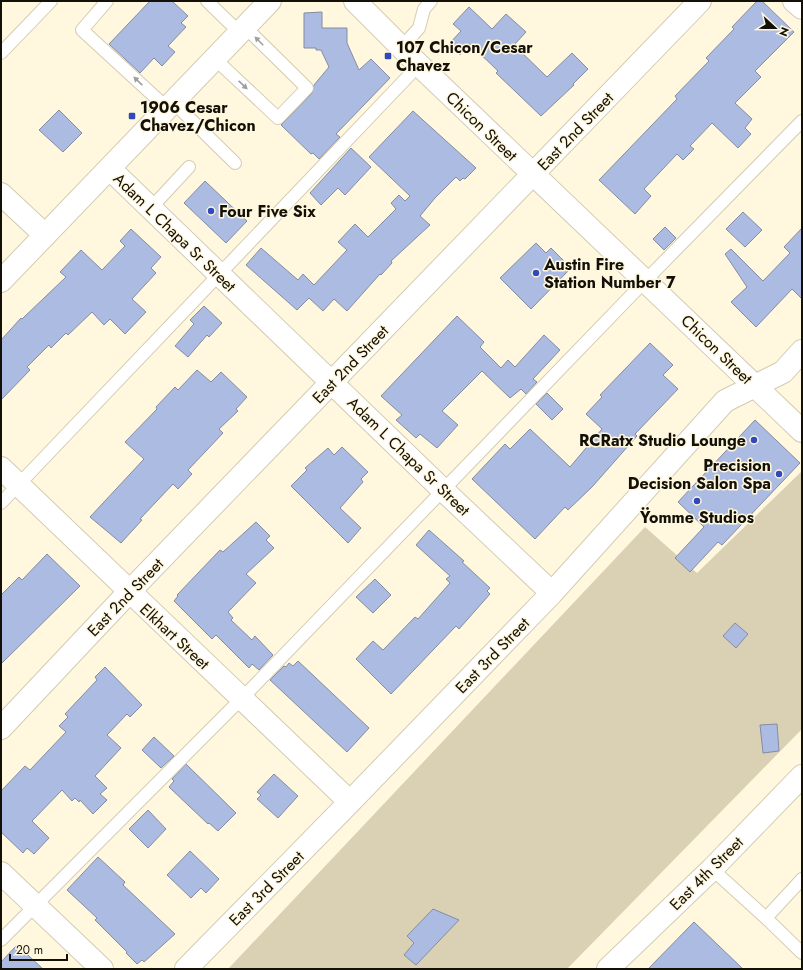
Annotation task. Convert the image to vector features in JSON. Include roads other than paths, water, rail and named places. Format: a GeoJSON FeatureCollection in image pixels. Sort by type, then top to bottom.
{"type":"FeatureCollection","features":[{"type":"Feature","properties":{"kind":"street"},"geometry":{"type":"LineString","coordinates":[[1,281],[270,1]]}},
{"type":"Feature","properties":{"kind":"street","name":"Chicon Street"},"geometry":{"type":"LineString","coordinates":[[355,1],[419,66],[802,431]]}},
{"type":"Feature","properties":{"kind":"street","name":"East 2nd Street"},"geometry":{"type":"LineString","coordinates":[[1,728],[129,592],[700,1]]}},
{"type":"Feature","properties":{"kind":"street"},"geometry":{"type":"LineString","coordinates":[[794,1],[802,8]]}},
{"type":"Feature","properties":{"kind":"street","name":"Adam L Chapa Sr Street"},"geometry":{"type":"LineString","coordinates":[[110,169],[443,490],[552,592]]}},
{"type":"Feature","properties":{"kind":"street"},"geometry":{"type":"LineString","coordinates":[[1,194],[45,235]]}},
{"type":"Feature","properties":{"kind":"street","name":"East 3rd Street"},"geometry":{"type":"LineString","coordinates":[[186,969],[350,802],[552,592],[725,402],[755,385],[783,372],[802,351]]}},
{"type":"Feature","properties":{"kind":"street","name":"Elkhart Street"},"geometry":{"type":"LineString","coordinates":[[1,468],[350,802]]}},
{"type":"Feature","properties":{"kind":"street","name":"East 4th Street"},"geometry":{"type":"LineString","coordinates":[[608,969],[712,869],[802,776]]}},
{"type":"Feature","properties":{"kind":"street"},"geometry":{"type":"LineString","coordinates":[[1,873],[102,969]]}},
{"type":"Feature","properties":{"kind":"lane"},"geometry":{"type":"LineString","coordinates":[[1,53],[51,1]]}},
{"type":"Feature","properties":{"kind":"lane"},"geometry":{"type":"LineString","coordinates":[[107,1],[82,30],[236,163]]}},
{"type":"Feature","properties":{"kind":"lane"},"geometry":{"type":"LineString","coordinates":[[208,1],[307,88],[278,118],[215,58]]}},
{"type":"Feature","properties":{"kind":"lane"},"geometry":{"type":"LineString","coordinates":[[402,48],[419,28],[424,9],[431,1]]}},
{"type":"Feature","properties":{"kind":"lane"},"geometry":{"type":"LineString","coordinates":[[1,503],[221,275],[419,66]]}},
{"type":"Feature","properties":{"kind":"lane"},"geometry":{"type":"LineString","coordinates":[[1,940],[241,698],[802,121]]}},
{"type":"Feature","properties":{"kind":"lane"},"geometry":{"type":"LineString","coordinates":[[151,208],[189,167]]}},
{"type":"Feature","properties":{"kind":"lane"},"geometry":{"type":"LineString","coordinates":[[712,869],[802,953]]}},
{"type":"Feature","properties":{"kind":"lane"},"geometry":{"type":"LineString","coordinates":[[766,918],[802,879]]}},
{"type":"Feature","properties":{"kind":"place","name":"107 Chicon/Cesar Chavez"},"geometry":{"type":"Point","coordinates":[388,56]}},
{"type":"Feature","properties":{"kind":"place","name":"1906 Cesar Chavez/Chicon"},"geometry":{"type":"Point","coordinates":[132,116]}},
{"type":"Feature","properties":{"kind":"place","name":"Four Five Six"},"geometry":{"type":"Point","coordinates":[211,211]}},
{"type":"Feature","properties":{"kind":"place","name":"Austin Fire Station Number 7"},"geometry":{"type":"Point","coordinates":[536,273]}},
{"type":"Feature","properties":{"kind":"place","name":"RCRatx Studio Lounge"},"geometry":{"type":"Point","coordinates":[754,440]}},
{"type":"Feature","properties":{"kind":"place","name":"Precision Decision Salon Spa"},"geometry":{"type":"Point","coordinates":[779,474]}},
{"type":"Feature","properties":{"kind":"place","name":"Ÿomme Studios"},"geometry":{"type":"Point","coordinates":[697,501]}}]}
